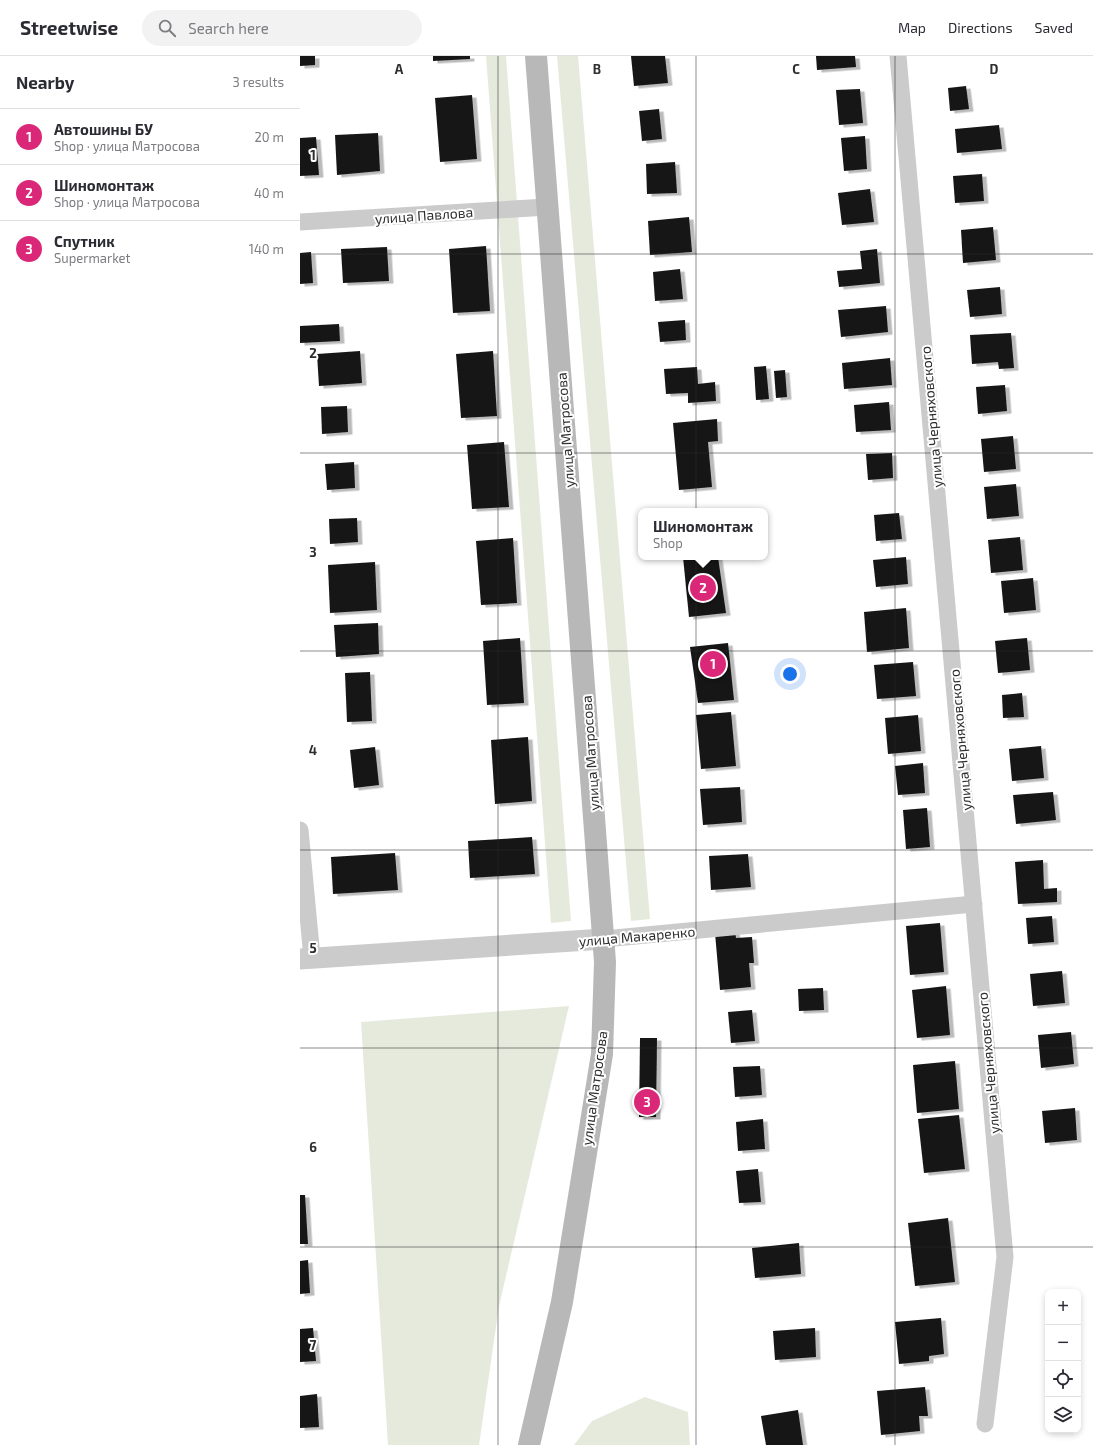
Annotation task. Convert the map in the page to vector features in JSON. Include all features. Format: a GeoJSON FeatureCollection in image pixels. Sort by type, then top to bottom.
{"type":"FeatureCollection","features":[{"type":"Feature","properties":{"kind":"main road","name":"улица Матросова"},"geometry":{"type":"LineString","coordinates":[[529,1445],[562,1302],[602,1054],[605,962],[536,56]]}},
{"type":"Feature","properties":{"kind":"street","name":"улица Черняховского"},"geometry":{"type":"LineString","coordinates":[[898,56],[1004,1257],[985,1424]]}},
{"type":"Feature","properties":{"kind":"street","name":"улица Павлова"},"geometry":{"type":"LineString","coordinates":[[300,222],[547,207]]}},
{"type":"Feature","properties":{"kind":"street"},"geometry":{"type":"LineString","coordinates":[[300,830],[306,958]]}},
{"type":"Feature","properties":{"kind":"street","name":"улица Макаренко"},"geometry":{"type":"LineString","coordinates":[[306,958],[604,939],[974,904]]}},
{"type":"Feature","properties":{"kind":"shaded area"},"geometry":{"type":"Polygon","coordinates":[[[486,56],[506,56],[571,921],[551,923],[486,56]]]}},
{"type":"Feature","properties":{"kind":"shaded area"},"geometry":{"type":"Polygon","coordinates":[[[557,56],[578,56],[650,919],[631,921],[557,56]]]}},
{"type":"Feature","properties":{"kind":"shaded area"},"geometry":{"type":"Polygon","coordinates":[[[569,1006],[499,1306],[479,1445],[388,1445],[361,1022],[569,1006]]]}},
{"type":"Feature","properties":{"kind":"shaded area"},"geometry":{"type":"Polygon","coordinates":[[[645,1397],[688,1412],[690,1445],[574,1445],[592,1421],[645,1397]]]}},
{"type":"Feature","properties":{"kind":"building"},"geometry":{"type":"Polygon","coordinates":[[[300,56],[315,56],[315,65],[300,66],[300,56]]]}},
{"type":"Feature","properties":{"kind":"building"},"geometry":{"type":"Polygon","coordinates":[[[433,56],[470,56],[470,59],[433,61],[433,56]]]}},
{"type":"Feature","properties":{"kind":"building"},"geometry":{"type":"Polygon","coordinates":[[[631,56],[665,56],[668,83],[634,86],[631,56]]]}},
{"type":"Feature","properties":{"kind":"building"},"geometry":{"type":"Polygon","coordinates":[[[816,56],[855,56],[856,67],[817,70],[816,56]]]}},
{"type":"Feature","properties":{"kind":"building"},"geometry":{"type":"Polygon","coordinates":[[[966,86],[969,109],[950,111],[948,88],[966,86]]]}},
{"type":"Feature","properties":{"kind":"building"},"geometry":{"type":"Polygon","coordinates":[[[860,89],[863,123],[839,125],[836,90],[860,89]]]}},
{"type":"Feature","properties":{"kind":"building"},"geometry":{"type":"Polygon","coordinates":[[[472,95],[477,159],[440,162],[435,98],[472,95]]]}},
{"type":"Feature","properties":{"kind":"building"},"geometry":{"type":"Polygon","coordinates":[[[659,109],[662,139],[642,141],[639,111],[659,109]]]}},
{"type":"Feature","properties":{"kind":"building"},"geometry":{"type":"Polygon","coordinates":[[[999,125],[1002,149],[957,153],[955,129],[999,125]]]}},
{"type":"Feature","properties":{"kind":"building"},"geometry":{"type":"Polygon","coordinates":[[[378,133],[380,171],[337,175],[335,135],[378,133]]]}},
{"type":"Feature","properties":{"kind":"building"},"geometry":{"type":"Polygon","coordinates":[[[865,136],[867,169],[844,171],[841,138],[865,136]]]}},
{"type":"Feature","properties":{"kind":"building"},"geometry":{"type":"Polygon","coordinates":[[[316,137],[319,175],[300,176],[300,138],[316,137]]]}},
{"type":"Feature","properties":{"kind":"building"},"geometry":{"type":"Polygon","coordinates":[[[675,162],[677,193],[647,194],[646,164],[675,162]]]}},
{"type":"Feature","properties":{"kind":"building"},"geometry":{"type":"Polygon","coordinates":[[[982,174],[984,201],[955,203],[953,176],[982,174]]]}},
{"type":"Feature","properties":{"kind":"building"},"geometry":{"type":"Polygon","coordinates":[[[870,189],[874,222],[842,225],[838,193],[870,189]]]}},
{"type":"Feature","properties":{"kind":"building"},"geometry":{"type":"Polygon","coordinates":[[[689,217],[692,252],[650,255],[648,221],[689,217]]]}},
{"type":"Feature","properties":{"kind":"building"},"geometry":{"type":"Polygon","coordinates":[[[993,227],[996,260],[963,263],[961,230],[993,227]]]}},
{"type":"Feature","properties":{"kind":"building"},"geometry":{"type":"Polygon","coordinates":[[[486,246],[490,311],[453,313],[449,249],[486,246]]]}},
{"type":"Feature","properties":{"kind":"building"},"geometry":{"type":"Polygon","coordinates":[[[387,247],[389,281],[343,283],[341,249],[387,247]]]}},
{"type":"Feature","properties":{"kind":"building"},"geometry":{"type":"Polygon","coordinates":[[[877,249],[880,283],[839,287],[837,271],[862,269],[860,251],[877,249]]]}},
{"type":"Feature","properties":{"kind":"building"},"geometry":{"type":"Polygon","coordinates":[[[311,252],[313,283],[300,284],[300,253],[311,252]]]}},
{"type":"Feature","properties":{"kind":"building"},"geometry":{"type":"Polygon","coordinates":[[[680,269],[683,299],[655,301],[653,272],[680,269]]]}},
{"type":"Feature","properties":{"kind":"building"},"geometry":{"type":"Polygon","coordinates":[[[1000,287],[1002,314],[970,317],[967,290],[1000,287]]]}},
{"type":"Feature","properties":{"kind":"building"},"geometry":{"type":"Polygon","coordinates":[[[886,306],[888,332],[841,337],[838,310],[886,306]]]}},
{"type":"Feature","properties":{"kind":"building"},"geometry":{"type":"Polygon","coordinates":[[[685,320],[686,340],[660,342],[658,322],[685,320]]]}},
{"type":"Feature","properties":{"kind":"building"},"geometry":{"type":"Polygon","coordinates":[[[339,324],[340,341],[300,343],[300,326],[339,324]]]}},
{"type":"Feature","properties":{"kind":"building"},"geometry":{"type":"Polygon","coordinates":[[[1011,333],[1014,368],[999,369],[998,362],[972,364],[970,335],[1011,333]]]}},
{"type":"Feature","properties":{"kind":"building"},"geometry":{"type":"Polygon","coordinates":[[[360,351],[362,383],[319,386],[317,354],[360,351]]]}},
{"type":"Feature","properties":{"kind":"building"},"geometry":{"type":"Polygon","coordinates":[[[493,351],[497,416],[461,418],[456,354],[493,351]]]}},
{"type":"Feature","properties":{"kind":"building"},"geometry":{"type":"Polygon","coordinates":[[[890,358],[892,385],[844,389],[842,363],[890,358]]]}},
{"type":"Feature","properties":{"kind":"building"},"geometry":{"type":"Polygon","coordinates":[[[766,366],[769,399],[756,400],[754,367],[766,366]]]}},
{"type":"Feature","properties":{"kind":"building"},"geometry":{"type":"Polygon","coordinates":[[[697,367],[698,384],[715,382],[716,401],[688,403],[688,393],[666,394],[664,369],[697,367]]]}},
{"type":"Feature","properties":{"kind":"building"},"geometry":{"type":"Polygon","coordinates":[[[785,370],[787,397],[776,398],[774,371],[785,370]]]}},
{"type":"Feature","properties":{"kind":"building"},"geometry":{"type":"Polygon","coordinates":[[[1005,385],[1007,411],[978,414],[976,387],[1005,385]]]}},
{"type":"Feature","properties":{"kind":"building"},"geometry":{"type":"Polygon","coordinates":[[[889,402],[891,430],[856,432],[854,405],[889,402]]]}},
{"type":"Feature","properties":{"kind":"building"},"geometry":{"type":"Polygon","coordinates":[[[347,406],[348,432],[322,434],[321,407],[347,406]]]}},
{"type":"Feature","properties":{"kind":"building"},"geometry":{"type":"Polygon","coordinates":[[[717,419],[718,441],[708,442],[712,487],[679,490],[673,423],[717,419]]]}},
{"type":"Feature","properties":{"kind":"building"},"geometry":{"type":"Polygon","coordinates":[[[1013,436],[1016,469],[984,472],[981,439],[1013,436]]]}},
{"type":"Feature","properties":{"kind":"building"},"geometry":{"type":"Polygon","coordinates":[[[504,442],[509,507],[472,509],[467,445],[504,442]]]}},
{"type":"Feature","properties":{"kind":"building"},"geometry":{"type":"Polygon","coordinates":[[[892,453],[893,478],[868,480],[866,454],[892,453]]]}},
{"type":"Feature","properties":{"kind":"building"},"geometry":{"type":"Polygon","coordinates":[[[354,462],[355,488],[327,490],[325,464],[354,462]]]}},
{"type":"Feature","properties":{"kind":"building"},"geometry":{"type":"Polygon","coordinates":[[[1016,484],[1019,516],[987,519],[984,487],[1016,484]]]}},
{"type":"Feature","properties":{"kind":"building"},"geometry":{"type":"Polygon","coordinates":[[[899,513],[902,539],[876,541],[874,515],[899,513]]]}},
{"type":"Feature","properties":{"kind":"building"},"geometry":{"type":"Polygon","coordinates":[[[357,518],[358,542],[330,544],[329,519],[357,518]]]}},
{"type":"Feature","properties":{"kind":"building"},"geometry":{"type":"Polygon","coordinates":[[[1020,537],[1023,570],[991,573],[988,540],[1020,537]]]}},
{"type":"Feature","properties":{"kind":"building"},"geometry":{"type":"Polygon","coordinates":[[[513,538],[517,603],[481,605],[476,541],[513,538]]]}},
{"type":"Feature","properties":{"kind":"building"},"geometry":{"type":"Polygon","coordinates":[[[906,557],[908,584],[876,587],[873,560],[906,557]]]}},
{"type":"Feature","properties":{"kind":"building"},"geometry":{"type":"Polygon","coordinates":[[[683,560],[718,560],[726,613],[689,617],[683,560]]]}},
{"type":"Feature","properties":{"kind":"building"},"geometry":{"type":"Polygon","coordinates":[[[375,562],[377,610],[330,613],[328,565],[375,562]]]}},
{"type":"Feature","properties":{"kind":"building"},"geometry":{"type":"Polygon","coordinates":[[[1033,578],[1036,610],[1004,613],[1001,581],[1033,578]]]}},
{"type":"Feature","properties":{"kind":"building"},"geometry":{"type":"Polygon","coordinates":[[[906,608],[909,648],[867,652],[864,612],[906,608]]]}},
{"type":"Feature","properties":{"kind":"building"},"geometry":{"type":"Polygon","coordinates":[[[378,623],[379,654],[336,657],[334,625],[378,623]]]}},
{"type":"Feature","properties":{"kind":"building"},"geometry":{"type":"Polygon","coordinates":[[[520,638],[524,703],[487,705],[483,641],[520,638]]]}},
{"type":"Feature","properties":{"kind":"building"},"geometry":{"type":"Polygon","coordinates":[[[1027,638],[1030,670],[998,673],[995,641],[1027,638]]]}},
{"type":"Feature","properties":{"kind":"building"},"geometry":{"type":"Polygon","coordinates":[[[728,643],[734,700],[698,703],[690,647],[728,643]]]}},
{"type":"Feature","properties":{"kind":"building"},"geometry":{"type":"Polygon","coordinates":[[[913,662],[916,696],[877,699],[874,665],[913,662]]]}},
{"type":"Feature","properties":{"kind":"building"},"geometry":{"type":"Polygon","coordinates":[[[370,672],[372,721],[347,722],[345,673],[370,672]]]}},
{"type":"Feature","properties":{"kind":"building"},"geometry":{"type":"Polygon","coordinates":[[[1022,693],[1024,717],[1003,718],[1002,695],[1022,693]]]}},
{"type":"Feature","properties":{"kind":"building"},"geometry":{"type":"Polygon","coordinates":[[[731,712],[736,766],[701,769],[696,715],[731,712]]]}},
{"type":"Feature","properties":{"kind":"building"},"geometry":{"type":"Polygon","coordinates":[[[918,715],[921,751],[888,754],[885,718],[918,715]]]}},
{"type":"Feature","properties":{"kind":"building"},"geometry":{"type":"Polygon","coordinates":[[[528,737],[532,801],[495,804],[491,740],[528,737]]]}},
{"type":"Feature","properties":{"kind":"building"},"geometry":{"type":"Polygon","coordinates":[[[1041,746],[1044,778],[1012,781],[1009,749],[1041,746]]]}},
{"type":"Feature","properties":{"kind":"building"},"geometry":{"type":"Polygon","coordinates":[[[375,747],[379,785],[354,788],[350,750],[375,747]]]}},
{"type":"Feature","properties":{"kind":"building"},"geometry":{"type":"Polygon","coordinates":[[[923,763],[925,793],[898,795],[895,766],[923,763]]]}},
{"type":"Feature","properties":{"kind":"building"},"geometry":{"type":"Polygon","coordinates":[[[740,787],[742,822],[703,825],[700,789],[740,787]]]}},
{"type":"Feature","properties":{"kind":"building"},"geometry":{"type":"Polygon","coordinates":[[[1053,792],[1056,820],[1016,824],[1013,795],[1053,792]]]}},
{"type":"Feature","properties":{"kind":"building"},"geometry":{"type":"Polygon","coordinates":[[[927,808],[930,847],[906,849],[903,810],[927,808]]]}},
{"type":"Feature","properties":{"kind":"building"},"geometry":{"type":"Polygon","coordinates":[[[532,837],[535,874],[470,878],[468,841],[532,837]]]}},
{"type":"Feature","properties":{"kind":"building"},"geometry":{"type":"Polygon","coordinates":[[[395,853],[398,890],[333,894],[331,857],[395,853]]]}},
{"type":"Feature","properties":{"kind":"building"},"geometry":{"type":"Polygon","coordinates":[[[748,854],[751,887],[711,890],[709,856],[748,854]]]}},
{"type":"Feature","properties":{"kind":"building"},"geometry":{"type":"Polygon","coordinates":[[[1043,860],[1044,889],[1057,888],[1057,902],[1018,904],[1015,862],[1043,860]]]}},
{"type":"Feature","properties":{"kind":"building"},"geometry":{"type":"Polygon","coordinates":[[[1052,916],[1054,942],[1028,944],[1026,918],[1052,916]]]}},
{"type":"Feature","properties":{"kind":"building"},"geometry":{"type":"Polygon","coordinates":[[[940,923],[944,972],[910,975],[906,926],[940,923]]]}},
{"type":"Feature","properties":{"kind":"building"},"geometry":{"type":"Polygon","coordinates":[[[735,931],[736,938],[752,937],[754,963],[749,963],[751,987],[720,990],[715,933],[735,931]]]}},
{"type":"Feature","properties":{"kind":"building"},"geometry":{"type":"Polygon","coordinates":[[[1062,971],[1065,1003],[1033,1006],[1030,974],[1062,971]]]}},
{"type":"Feature","properties":{"kind":"building"},"geometry":{"type":"Polygon","coordinates":[[[946,986],[950,1035],[917,1038],[912,990],[946,986]]]}},
{"type":"Feature","properties":{"kind":"building"},"geometry":{"type":"Polygon","coordinates":[[[823,988],[824,1010],[799,1011],[798,989],[823,988]]]}},
{"type":"Feature","properties":{"kind":"building"},"geometry":{"type":"Polygon","coordinates":[[[752,1010],[755,1041],[731,1043],[728,1012],[752,1010]]]}},
{"type":"Feature","properties":{"kind":"building"},"geometry":{"type":"Polygon","coordinates":[[[1071,1032],[1074,1064],[1041,1068],[1038,1035],[1071,1032]]]}},
{"type":"Feature","properties":{"kind":"building"},"geometry":{"type":"Polygon","coordinates":[[[640,1038],[657,1038],[656,1117],[639,1117],[640,1038]]]}},
{"type":"Feature","properties":{"kind":"building"},"geometry":{"type":"Polygon","coordinates":[[[955,1061],[959,1109],[917,1113],[913,1065],[955,1061]]]}},
{"type":"Feature","properties":{"kind":"building"},"geometry":{"type":"Polygon","coordinates":[[[760,1066],[762,1095],[735,1097],[733,1067],[760,1066]]]}},
{"type":"Feature","properties":{"kind":"building"},"geometry":{"type":"Polygon","coordinates":[[[1075,1108],[1077,1140],[1045,1143],[1042,1111],[1075,1108]]]}},
{"type":"Feature","properties":{"kind":"building"},"geometry":{"type":"Polygon","coordinates":[[[959,1115],[965,1169],[924,1173],[918,1119],[959,1115]]]}},
{"type":"Feature","properties":{"kind":"building"},"geometry":{"type":"Polygon","coordinates":[[[763,1119],[765,1149],[738,1151],[736,1122],[763,1119]]]}},
{"type":"Feature","properties":{"kind":"building"},"geometry":{"type":"Polygon","coordinates":[[[758,1169],[761,1202],[739,1203],[736,1171],[758,1169]]]}},
{"type":"Feature","properties":{"kind":"building"},"geometry":{"type":"Polygon","coordinates":[[[300,1195],[305,1195],[308,1244],[300,1244],[300,1195]]]}},
{"type":"Feature","properties":{"kind":"building"},"geometry":{"type":"Polygon","coordinates":[[[948,1218],[955,1282],[915,1286],[908,1223],[948,1218]]]}},
{"type":"Feature","properties":{"kind":"building"},"geometry":{"type":"Polygon","coordinates":[[[799,1243],[801,1274],[755,1278],[752,1248],[799,1243]]]}},
{"type":"Feature","properties":{"kind":"building"},"geometry":{"type":"Polygon","coordinates":[[[308,1260],[310,1293],[300,1294],[300,1261],[308,1260]]]}},
{"type":"Feature","properties":{"kind":"building"},"geometry":{"type":"Polygon","coordinates":[[[941,1318],[944,1354],[929,1356],[929,1361],[899,1364],[895,1322],[941,1318]]]}},
{"type":"Feature","properties":{"kind":"building"},"geometry":{"type":"Polygon","coordinates":[[[313,1328],[316,1361],[300,1362],[300,1329],[313,1328]]]}},
{"type":"Feature","properties":{"kind":"building"},"geometry":{"type":"Polygon","coordinates":[[[815,1328],[816,1357],[775,1360],[773,1331],[815,1328]]]}},
{"type":"Feature","properties":{"kind":"building"},"geometry":{"type":"Polygon","coordinates":[[[925,1387],[928,1416],[919,1416],[920,1431],[881,1435],[877,1391],[925,1387]]]}},
{"type":"Feature","properties":{"kind":"building"},"geometry":{"type":"Polygon","coordinates":[[[317,1394],[319,1427],[300,1428],[300,1396],[317,1394]]]}},
{"type":"Feature","properties":{"kind":"building"},"geometry":{"type":"Polygon","coordinates":[[[798,1410],[803,1445],[766,1445],[761,1416],[798,1410]]]}},
{"type":"Feature","properties":{"kind":"place","name":"Шиномонтаж"},"geometry":{"type":"Point","coordinates":[703,588]}},
{"type":"Feature","properties":{"kind":"place","name":"Автошины БУ"},"geometry":{"type":"Point","coordinates":[713,664]}},
{"type":"Feature","properties":{"kind":"place","name":"Спутник"},"geometry":{"type":"Point","coordinates":[647,1102]}}]}
